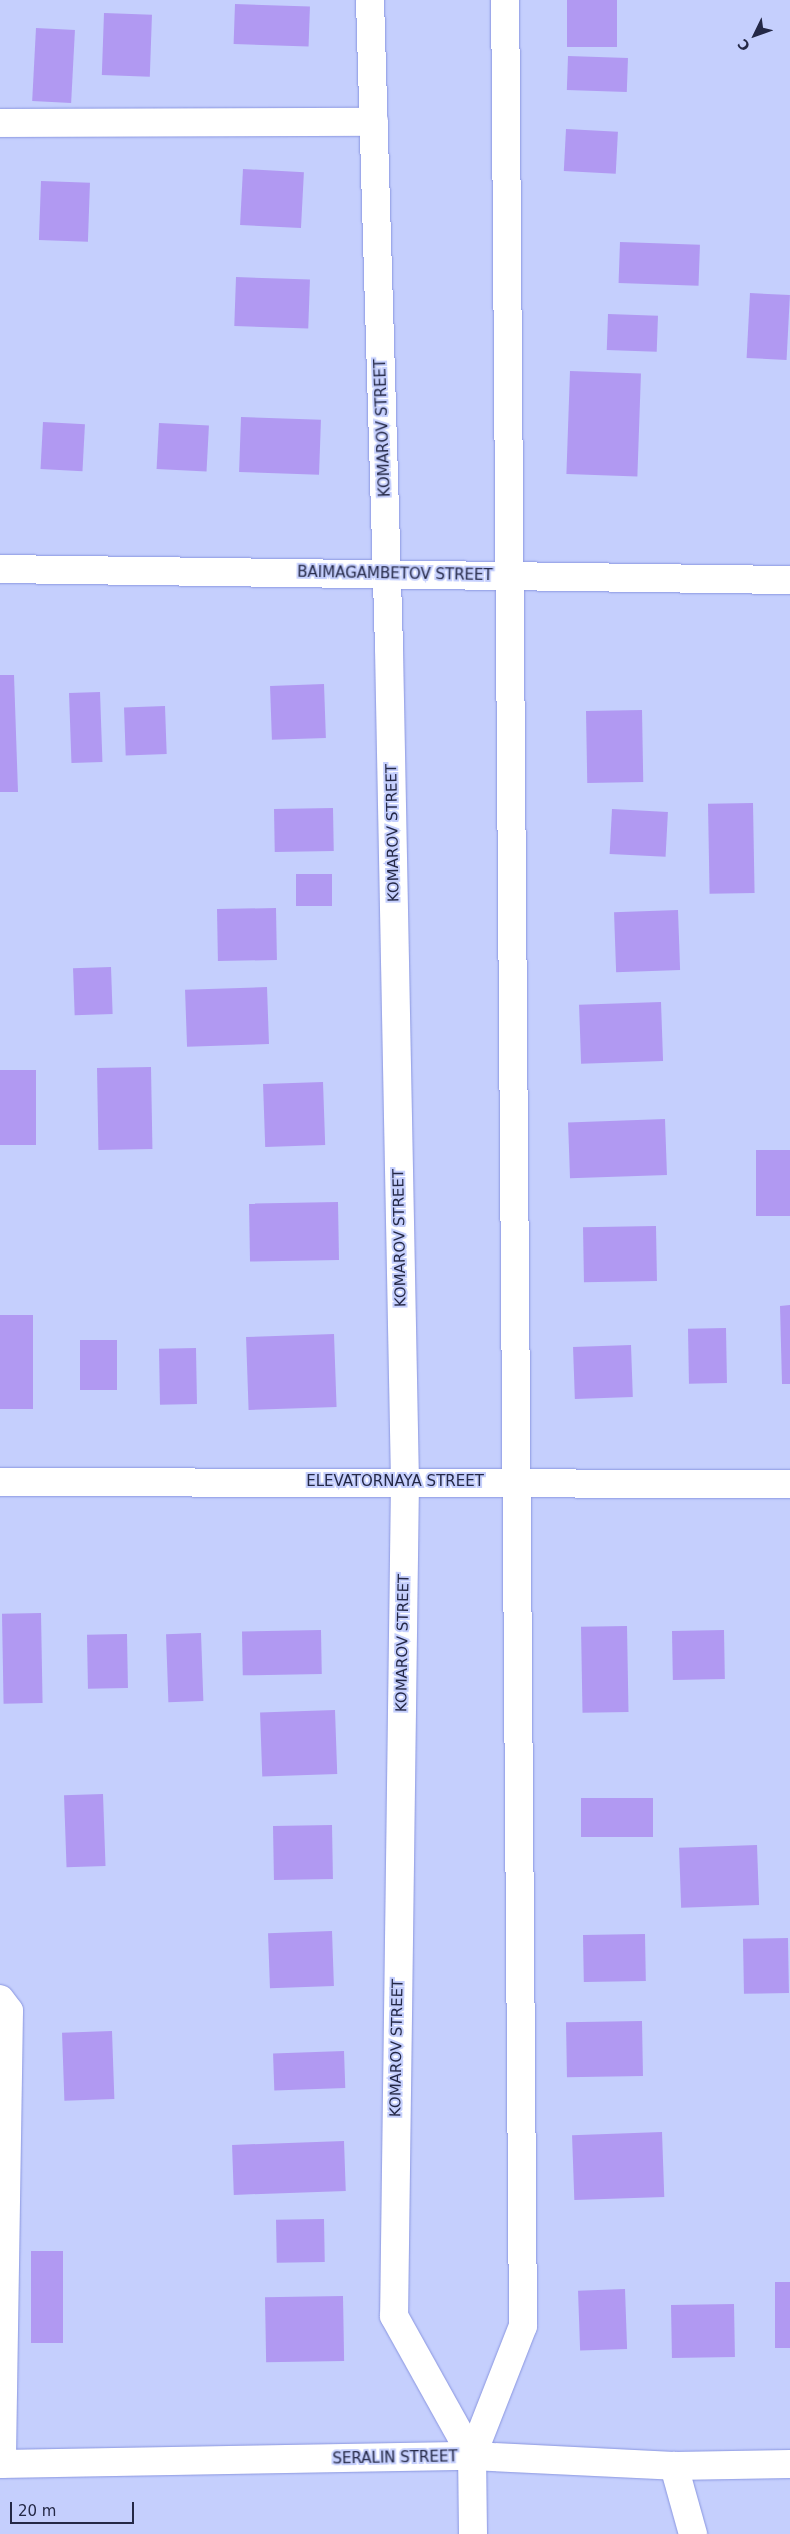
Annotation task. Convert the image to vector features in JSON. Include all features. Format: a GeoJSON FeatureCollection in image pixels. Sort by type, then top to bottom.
{"type":"FeatureCollection","features":[{"type":"Feature","properties":{"kind":"street","name":"KOMAROV STREET"},"geometry":{"type":"LineString","coordinates":[[370,0],[387,574],[405,1481],[394,2316],[472,2456]]}},
{"type":"Feature","properties":{"kind":"street","name":"KOMAROV STREET"},"geometry":{"type":"LineString","coordinates":[[473,2534],[472,2456],[524,2326],[507,575],[505,0]]}},
{"type":"Feature","properties":{"kind":"street"},"geometry":{"type":"LineString","coordinates":[[0,123],[374,122]]}},
{"type":"Feature","properties":{"kind":"street","name":"BAIMAGAMBETOV STREET"},"geometry":{"type":"LineString","coordinates":[[0,569],[790,580]]}},
{"type":"Feature","properties":{"kind":"street","name":"ELEVATORNAYA STREET"},"geometry":{"type":"LineString","coordinates":[[0,1482],[405,1481],[790,1484]]}},
{"type":"Feature","properties":{"kind":"street"},"geometry":{"type":"LineString","coordinates":[[0,1999],[10,2011],[1,2464]]}},
{"type":"Feature","properties":{"kind":"street","name":"SERALIN STREET"},"geometry":{"type":"LineString","coordinates":[[1,2464],[472,2456],[674,2466],[790,2464]]}},
{"type":"Feature","properties":{"kind":"street"},"geometry":{"type":"LineString","coordinates":[[674,2466],[693,2534]]}},
{"type":"Feature","properties":{"kind":"building"},"geometry":{"type":"Polygon","coordinates":[[[567,0],[617,0],[617,47],[567,47],[567,0]]]}},
{"type":"Feature","properties":{"kind":"building"},"geometry":{"type":"Polygon","coordinates":[[[235,4],[310,7],[309,47],[234,44],[235,4]]]}},
{"type":"Feature","properties":{"kind":"building"},"geometry":{"type":"Polygon","coordinates":[[[104,13],[152,15],[150,77],[102,75],[104,13]]]}},
{"type":"Feature","properties":{"kind":"building"},"geometry":{"type":"Polygon","coordinates":[[[36,28],[75,30],[71,103],[32,101],[36,28]]]}},
{"type":"Feature","properties":{"kind":"building"},"geometry":{"type":"Polygon","coordinates":[[[568,56],[628,58],[627,92],[567,90],[568,56]]]}},
{"type":"Feature","properties":{"kind":"building"},"geometry":{"type":"Polygon","coordinates":[[[566,129],[618,132],[616,174],[564,171],[566,129]]]}},
{"type":"Feature","properties":{"kind":"building"},"geometry":{"type":"Polygon","coordinates":[[[243,169],[304,172],[301,228],[240,225],[243,169]]]}},
{"type":"Feature","properties":{"kind":"building"},"geometry":{"type":"Polygon","coordinates":[[[41,181],[90,183],[88,242],[39,240],[41,181]]]}},
{"type":"Feature","properties":{"kind":"building"},"geometry":{"type":"Polygon","coordinates":[[[620,242],[700,245],[699,286],[619,283],[620,242]]]}},
{"type":"Feature","properties":{"kind":"building"},"geometry":{"type":"Polygon","coordinates":[[[236,277],[310,280],[308,329],[234,326],[236,277]]]}},
{"type":"Feature","properties":{"kind":"building"},"geometry":{"type":"Polygon","coordinates":[[[750,293],[790,295],[787,360],[747,358],[750,293]]]}},
{"type":"Feature","properties":{"kind":"building"},"geometry":{"type":"Polygon","coordinates":[[[608,314],[658,316],[657,352],[607,350],[608,314]]]}},
{"type":"Feature","properties":{"kind":"building"},"geometry":{"type":"Polygon","coordinates":[[[570,371],[641,373],[637,476],[566,474],[570,371]]]}},
{"type":"Feature","properties":{"kind":"building"},"geometry":{"type":"Polygon","coordinates":[[[241,417],[321,420],[319,475],[239,472],[241,417]]]}},
{"type":"Feature","properties":{"kind":"building"},"geometry":{"type":"Polygon","coordinates":[[[43,422],[85,424],[82,471],[41,469],[43,422]]]}},
{"type":"Feature","properties":{"kind":"building"},"geometry":{"type":"Polygon","coordinates":[[[159,423],[209,426],[207,472],[157,469],[159,423]]]}},
{"type":"Feature","properties":{"kind":"building"},"geometry":{"type":"Polygon","coordinates":[[[0,675],[14,675],[18,792],[0,792],[0,675]]]}},
{"type":"Feature","properties":{"kind":"building"},"geometry":{"type":"Polygon","coordinates":[[[324,684],[326,738],[272,740],[270,686],[324,684]]]}},
{"type":"Feature","properties":{"kind":"building"},"geometry":{"type":"Polygon","coordinates":[[[100,692],[102,762],[71,763],[69,693],[100,692]]]}},
{"type":"Feature","properties":{"kind":"building"},"geometry":{"type":"Polygon","coordinates":[[[165,706],[167,754],[126,755],[124,707],[165,706]]]}},
{"type":"Feature","properties":{"kind":"building"},"geometry":{"type":"Polygon","coordinates":[[[642,710],[643,782],[587,783],[586,711],[642,710]]]}},
{"type":"Feature","properties":{"kind":"building"},"geometry":{"type":"Polygon","coordinates":[[[753,803],[755,893],[710,894],[708,804],[753,803]]]}},
{"type":"Feature","properties":{"kind":"building"},"geometry":{"type":"Polygon","coordinates":[[[333,808],[334,851],[275,852],[274,809],[333,808]]]}},
{"type":"Feature","properties":{"kind":"building"},"geometry":{"type":"Polygon","coordinates":[[[612,809],[668,812],[666,857],[610,854],[612,809]]]}},
{"type":"Feature","properties":{"kind":"building"},"geometry":{"type":"Polygon","coordinates":[[[296,874],[332,874],[332,906],[296,906],[296,874]]]}},
{"type":"Feature","properties":{"kind":"building"},"geometry":{"type":"Polygon","coordinates":[[[276,908],[277,960],[218,961],[217,909],[276,908]]]}},
{"type":"Feature","properties":{"kind":"building"},"geometry":{"type":"Polygon","coordinates":[[[678,910],[680,970],[616,972],[614,912],[678,910]]]}},
{"type":"Feature","properties":{"kind":"building"},"geometry":{"type":"Polygon","coordinates":[[[111,967],[113,1014],[75,1015],[73,968],[111,967]]]}},
{"type":"Feature","properties":{"kind":"building"},"geometry":{"type":"Polygon","coordinates":[[[267,987],[269,1044],[187,1047],[185,990],[267,987]]]}},
{"type":"Feature","properties":{"kind":"building"},"geometry":{"type":"Polygon","coordinates":[[[661,1002],[663,1061],[581,1064],[579,1005],[661,1002]]]}},
{"type":"Feature","properties":{"kind":"building"},"geometry":{"type":"Polygon","coordinates":[[[151,1067],[152,1149],[98,1150],[97,1068],[151,1067]]]}},
{"type":"Feature","properties":{"kind":"building"},"geometry":{"type":"Polygon","coordinates":[[[0,1070],[36,1070],[36,1145],[0,1145],[0,1070]]]}},
{"type":"Feature","properties":{"kind":"building"},"geometry":{"type":"Polygon","coordinates":[[[323,1082],[325,1145],[265,1147],[263,1084],[323,1082]]]}},
{"type":"Feature","properties":{"kind":"building"},"geometry":{"type":"Polygon","coordinates":[[[665,1119],[667,1175],[570,1178],[568,1122],[665,1119]]]}},
{"type":"Feature","properties":{"kind":"building"},"geometry":{"type":"Polygon","coordinates":[[[756,1150],[790,1150],[790,1216],[756,1216],[756,1150]]]}},
{"type":"Feature","properties":{"kind":"building"},"geometry":{"type":"Polygon","coordinates":[[[338,1202],[339,1260],[250,1262],[249,1204],[338,1202]]]}},
{"type":"Feature","properties":{"kind":"building"},"geometry":{"type":"Polygon","coordinates":[[[656,1226],[657,1281],[584,1282],[583,1227],[656,1226]]]}},
{"type":"Feature","properties":{"kind":"building"},"geometry":{"type":"Polygon","coordinates":[[[790,1305],[790,1384],[782,1384],[780,1306],[790,1305]]]}},
{"type":"Feature","properties":{"kind":"building"},"geometry":{"type":"Polygon","coordinates":[[[0,1315],[33,1315],[33,1409],[0,1409],[0,1315]]]}},
{"type":"Feature","properties":{"kind":"building"},"geometry":{"type":"Polygon","coordinates":[[[726,1328],[727,1383],[689,1384],[688,1329],[726,1328]]]}},
{"type":"Feature","properties":{"kind":"building"},"geometry":{"type":"Polygon","coordinates":[[[334,1334],[337,1407],[249,1410],[246,1337],[334,1334]]]}},
{"type":"Feature","properties":{"kind":"building"},"geometry":{"type":"Polygon","coordinates":[[[80,1340],[117,1340],[117,1390],[80,1390],[80,1340]]]}},
{"type":"Feature","properties":{"kind":"building"},"geometry":{"type":"Polygon","coordinates":[[[631,1345],[633,1397],[575,1399],[573,1347],[631,1345]]]}},
{"type":"Feature","properties":{"kind":"building"},"geometry":{"type":"Polygon","coordinates":[[[196,1348],[197,1404],[160,1405],[159,1349],[196,1348]]]}},
{"type":"Feature","properties":{"kind":"building"},"geometry":{"type":"Polygon","coordinates":[[[41,1613],[43,1703],[4,1704],[2,1614],[41,1613]]]}},
{"type":"Feature","properties":{"kind":"building"},"geometry":{"type":"Polygon","coordinates":[[[627,1626],[629,1712],[583,1713],[581,1627],[627,1626]]]}},
{"type":"Feature","properties":{"kind":"building"},"geometry":{"type":"Polygon","coordinates":[[[321,1630],[322,1674],[243,1675],[242,1631],[321,1630]]]}},
{"type":"Feature","properties":{"kind":"building"},"geometry":{"type":"Polygon","coordinates":[[[724,1630],[725,1679],[673,1680],[672,1631],[724,1630]]]}},
{"type":"Feature","properties":{"kind":"building"},"geometry":{"type":"Polygon","coordinates":[[[201,1633],[203,1701],[168,1702],[166,1634],[201,1633]]]}},
{"type":"Feature","properties":{"kind":"building"},"geometry":{"type":"Polygon","coordinates":[[[127,1634],[128,1688],[88,1689],[87,1635],[127,1634]]]}},
{"type":"Feature","properties":{"kind":"building"},"geometry":{"type":"Polygon","coordinates":[[[335,1710],[337,1774],[262,1777],[260,1713],[335,1710]]]}},
{"type":"Feature","properties":{"kind":"building"},"geometry":{"type":"Polygon","coordinates":[[[103,1794],[106,1866],[67,1867],[64,1795],[103,1794]]]}},
{"type":"Feature","properties":{"kind":"building"},"geometry":{"type":"Polygon","coordinates":[[[581,1798],[653,1798],[653,1837],[581,1837],[581,1798]]]}},
{"type":"Feature","properties":{"kind":"building"},"geometry":{"type":"Polygon","coordinates":[[[332,1825],[333,1879],[274,1880],[273,1826],[332,1825]]]}},
{"type":"Feature","properties":{"kind":"building"},"geometry":{"type":"Polygon","coordinates":[[[757,1845],[759,1905],[681,1908],[679,1848],[757,1845]]]}},
{"type":"Feature","properties":{"kind":"building"},"geometry":{"type":"Polygon","coordinates":[[[332,1931],[334,1986],[270,1988],[268,1933],[332,1931]]]}},
{"type":"Feature","properties":{"kind":"building"},"geometry":{"type":"Polygon","coordinates":[[[645,1934],[646,1981],[584,1982],[583,1935],[645,1934]]]}},
{"type":"Feature","properties":{"kind":"building"},"geometry":{"type":"Polygon","coordinates":[[[788,1938],[789,1993],[744,1994],[743,1939],[788,1938]]]}},
{"type":"Feature","properties":{"kind":"building"},"geometry":{"type":"Polygon","coordinates":[[[642,2021],[643,2076],[567,2077],[566,2022],[642,2021]]]}},
{"type":"Feature","properties":{"kind":"building"},"geometry":{"type":"Polygon","coordinates":[[[112,2031],[114,2099],[64,2101],[62,2033],[112,2031]]]}},
{"type":"Feature","properties":{"kind":"building"},"geometry":{"type":"Polygon","coordinates":[[[344,2051],[345,2088],[274,2090],[273,2053],[344,2051]]]}},
{"type":"Feature","properties":{"kind":"building"},"geometry":{"type":"Polygon","coordinates":[[[662,2132],[664,2197],[574,2200],[572,2135],[662,2132]]]}},
{"type":"Feature","properties":{"kind":"building"},"geometry":{"type":"Polygon","coordinates":[[[344,2141],[346,2191],[234,2195],[232,2145],[344,2141]]]}},
{"type":"Feature","properties":{"kind":"building"},"geometry":{"type":"Polygon","coordinates":[[[324,2219],[325,2262],[277,2263],[276,2220],[324,2219]]]}},
{"type":"Feature","properties":{"kind":"building"},"geometry":{"type":"Polygon","coordinates":[[[31,2251],[63,2251],[63,2343],[31,2343],[31,2251]]]}},
{"type":"Feature","properties":{"kind":"building"},"geometry":{"type":"Polygon","coordinates":[[[775,2282],[790,2282],[790,2348],[775,2348],[775,2282]]]}},
{"type":"Feature","properties":{"kind":"building"},"geometry":{"type":"Polygon","coordinates":[[[625,2289],[627,2349],[580,2351],[578,2291],[625,2289]]]}},
{"type":"Feature","properties":{"kind":"building"},"geometry":{"type":"Polygon","coordinates":[[[343,2296],[344,2361],[266,2362],[265,2297],[343,2296]]]}},
{"type":"Feature","properties":{"kind":"building"},"geometry":{"type":"Polygon","coordinates":[[[734,2304],[735,2357],[672,2358],[671,2305],[734,2304]]]}}]}
